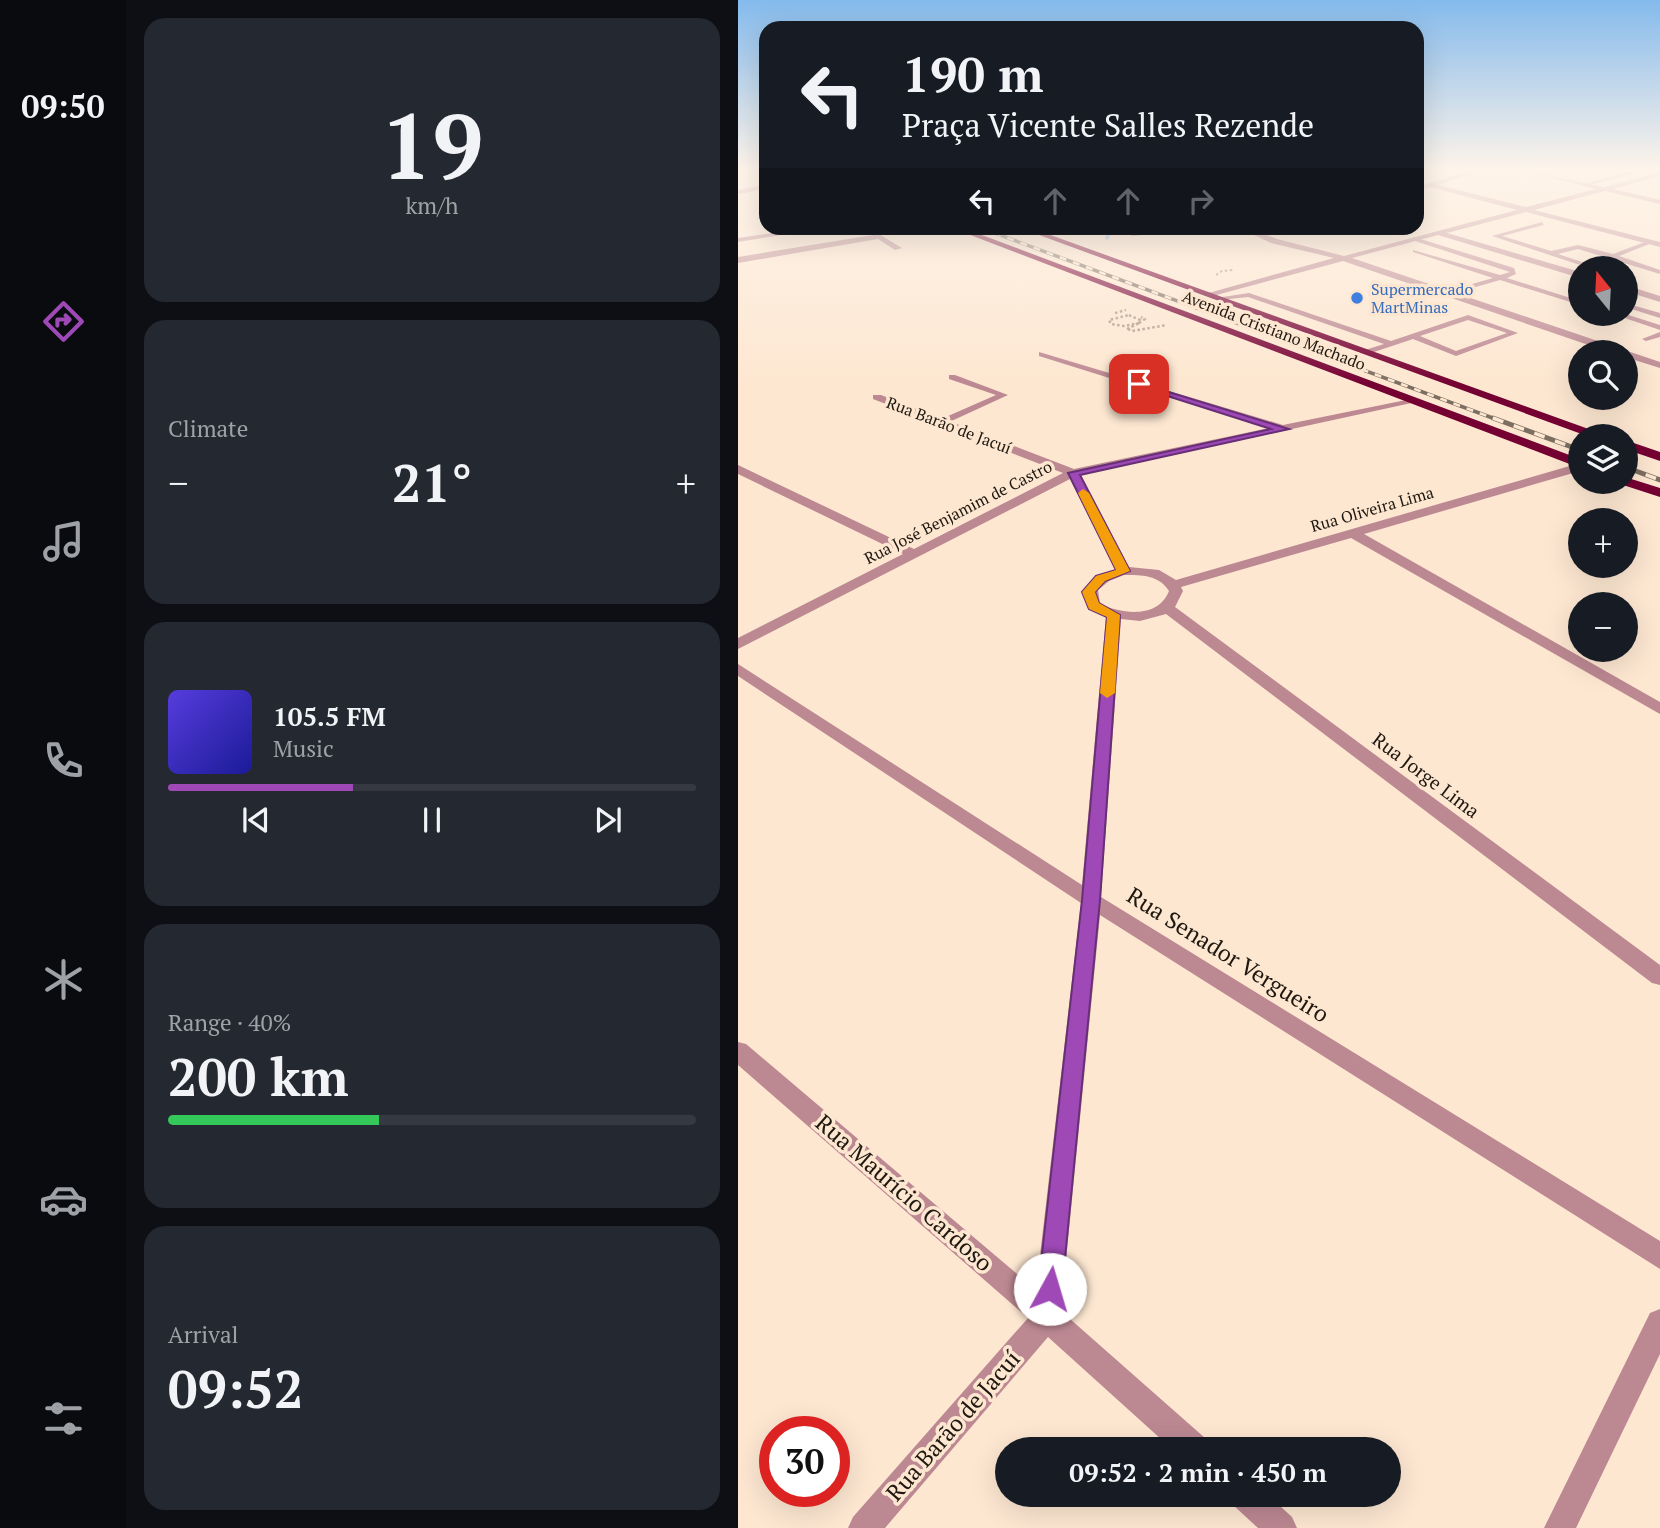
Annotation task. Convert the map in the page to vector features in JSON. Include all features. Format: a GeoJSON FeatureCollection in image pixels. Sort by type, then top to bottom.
{"type":"FeatureCollection","features":[{"type":"Feature","properties":{"kind":"highway","name":"Avenida Cristiano Machado"},"geometry":{"type":"LineString","coordinates":[[991,241],[1568,461]]}},
{"type":"Feature","properties":{"kind":"highway","name":"Avenida Cristiano Machado"},"geometry":{"type":"LineString","coordinates":[[1061,241],[1568,424]]}},
{"type":"Feature","properties":{"kind":"highway"},"geometry":{"type":"LineString","coordinates":[[1638,449],[1660,457]]}},
{"type":"Feature","properties":{"kind":"highway"},"geometry":{"type":"LineString","coordinates":[[1638,486],[1660,494]]}},
{"type":"Feature","properties":{"kind":"street"},"geometry":{"type":"LineString","coordinates":[[817,241],[823,246]]}},
{"type":"Feature","properties":{"kind":"street"},"geometry":{"type":"LineString","coordinates":[[738,262],[849,241]]}},
{"type":"Feature","properties":{"kind":"street"},"geometry":{"type":"LineString","coordinates":[[887,241],[898,248]]}},
{"type":"Feature","properties":{"kind":"street"},"geometry":{"type":"LineString","coordinates":[[1275,241],[1343,258],[1585,340]]}},
{"type":"Feature","properties":{"kind":"street"},"geometry":{"type":"LineString","coordinates":[[1214,296],[1405,241]]}},
{"type":"Feature","properties":{"kind":"street"},"geometry":{"type":"LineString","coordinates":[[1467,241],[1568,271]]}},
{"type":"Feature","properties":{"kind":"street"},"geometry":{"type":"LineString","coordinates":[[1650,242],[1660,245]]}},
{"type":"Feature","properties":{"kind":"street"},"geometry":{"type":"LineString","coordinates":[[738,262],[747,272]]}},
{"type":"Feature","properties":{"kind":"street"},"geometry":{"type":"LineString","coordinates":[[1638,292],[1660,299]]}},
{"type":"Feature","properties":{"kind":"street"},"geometry":{"type":"LineString","coordinates":[[1042,354],[1283,429]]}},
{"type":"Feature","properties":{"kind":"street"},"geometry":{"type":"LineString","coordinates":[[1638,358],[1660,365]]}},
{"type":"Feature","properties":{"kind":"street","name":"Rua Barão de Jacuí"},"geometry":{"type":"LineString","coordinates":[[877,397],[1073,473]]}},
{"type":"Feature","properties":{"kind":"street","name":"Rua José Benjamim de Castro"},"geometry":{"type":"LineString","coordinates":[[738,644],[1073,473],[1411,402]]}},
{"type":"Feature","properties":{"kind":"street"},"geometry":{"type":"LineString","coordinates":[[738,469],[914,554]]}},
{"type":"Feature","properties":{"kind":"street","name":"Rua Oliveira Lima"},"geometry":{"type":"LineString","coordinates":[[1174,585],[1568,470]]}},
{"type":"Feature","properties":{"kind":"street"},"geometry":{"type":"LineString","coordinates":[[1073,473],[1124,571]]}},
{"type":"Feature","properties":{"kind":"street"},"geometry":{"type":"LineString","coordinates":[[1352,533],[1660,709]]}},
{"type":"Feature","properties":{"kind":"street"},"geometry":{"type":"LineString","coordinates":[[1124,571],[1159,575],[1174,585],[1175,597],[1166,607],[1142,616],[1114,615],[1093,606],[1089,592],[1100,579],[1124,571]]}},
{"type":"Feature","properties":{"kind":"street","name":"Rua Jorge Lima"},"geometry":{"type":"LineString","coordinates":[[1166,607],[1660,977]]}},
{"type":"Feature","properties":{"kind":"street"},"geometry":{"type":"LineString","coordinates":[[1047,1317],[1091,900],[1114,615]]}},
{"type":"Feature","properties":{"kind":"street","name":"Rua Senador Vergueiro"},"geometry":{"type":"LineString","coordinates":[[738,669],[1091,900],[1660,1256]]}},
{"type":"Feature","properties":{"kind":"street","name":"Rua Maurício Cardoso"},"geometry":{"type":"LineString","coordinates":[[738,1051],[1047,1317],[1181,1437]]}},
{"type":"Feature","properties":{"kind":"street","name":"Rua Barão de Jacuí"},"geometry":{"type":"LineString","coordinates":[[865,1528],[1047,1317]]}},
{"type":"Feature","properties":{"kind":"street"},"geometry":{"type":"LineString","coordinates":[[1560,1528],[1660,1323]]}},
{"type":"Feature","properties":{"kind":"street"},"geometry":{"type":"LineString","coordinates":[[1258,1507],[1281,1528]]}},
{"type":"Feature","properties":{"kind":"lane"},"geometry":{"type":"LineString","coordinates":[[1421,241],[1514,272],[1468,288]]}},
{"type":"Feature","properties":{"kind":"lane"},"geometry":{"type":"LineString","coordinates":[[1511,241],[1568,259]]}},
{"type":"Feature","properties":{"kind":"lane"},"geometry":{"type":"LineString","coordinates":[[1620,256],[1650,242]]}},
{"type":"Feature","properties":{"kind":"lane"},"geometry":{"type":"LineString","coordinates":[[1550,254],[1578,247],[1605,256]]}},
{"type":"Feature","properties":{"kind":"lane"},"geometry":{"type":"LineString","coordinates":[[1415,251],[1568,299]]}},
{"type":"Feature","properties":{"kind":"lane"},"geometry":{"type":"LineString","coordinates":[[1638,266],[1660,272]]}},
{"type":"Feature","properties":{"kind":"lane"},"geometry":{"type":"LineString","coordinates":[[1214,296],[1249,295],[1392,344]]}},
{"type":"Feature","properties":{"kind":"lane"},"geometry":{"type":"LineString","coordinates":[[1638,309],[1660,316]]}},
{"type":"Feature","properties":{"kind":"lane"},"geometry":{"type":"LineString","coordinates":[[1368,352],[1392,344],[1413,336],[1468,317],[1514,333],[1456,354],[1413,336]]}},
{"type":"Feature","properties":{"kind":"lane"},"geometry":{"type":"LineString","coordinates":[[1638,321],[1660,328]]}},
{"type":"Feature","properties":{"kind":"lane"},"geometry":{"type":"LineString","coordinates":[[1646,339],[1660,334]]}},
{"type":"Feature","properties":{"kind":"lane"},"geometry":{"type":"LineString","coordinates":[[942,422],[1004,395],[953,377]]}},
{"type":"Feature","properties":{"kind":"path"},"geometry":{"type":"LineString","coordinates":[[1115,313],[1130,313],[1145,319],[1127,329]]}},
{"type":"Feature","properties":{"kind":"path"},"geometry":{"type":"LineString","coordinates":[[1115,317],[1137,317],[1139,324],[1119,326],[1111,324],[1109,320],[1115,317]]}},
{"type":"Feature","properties":{"kind":"railway"},"geometry":{"type":"LineString","coordinates":[[1017,241],[1498,420]]}},
{"type":"Feature","properties":{"kind":"railway"},"geometry":{"type":"LineString","coordinates":[[1493,418],[1568,446]]}},
{"type":"Feature","properties":{"kind":"railway"},"geometry":{"type":"LineString","coordinates":[[1638,472],[1660,480]]}},
{"type":"Feature","properties":{"kind":"slow traffic"},"geometry":{"type":"LineString","coordinates":[[1083,493],[1124,571],[1100,579],[1089,592],[1093,606],[1114,615],[1107,693]]}},
{"type":"Feature","properties":{"kind":"place","name":"Supermercado MartMinas"},"geometry":{"type":"Point","coordinates":[1357,298]}},
{"type":"Feature","properties":{"kind":"route"},"geometry":{"type":"LineString","coordinates":[[1050,1289],[1091,900],[1114,615],[1093,606],[1089,592],[1100,579],[1124,571],[1073,473],[1283,429],[1139,384]]}}]}
